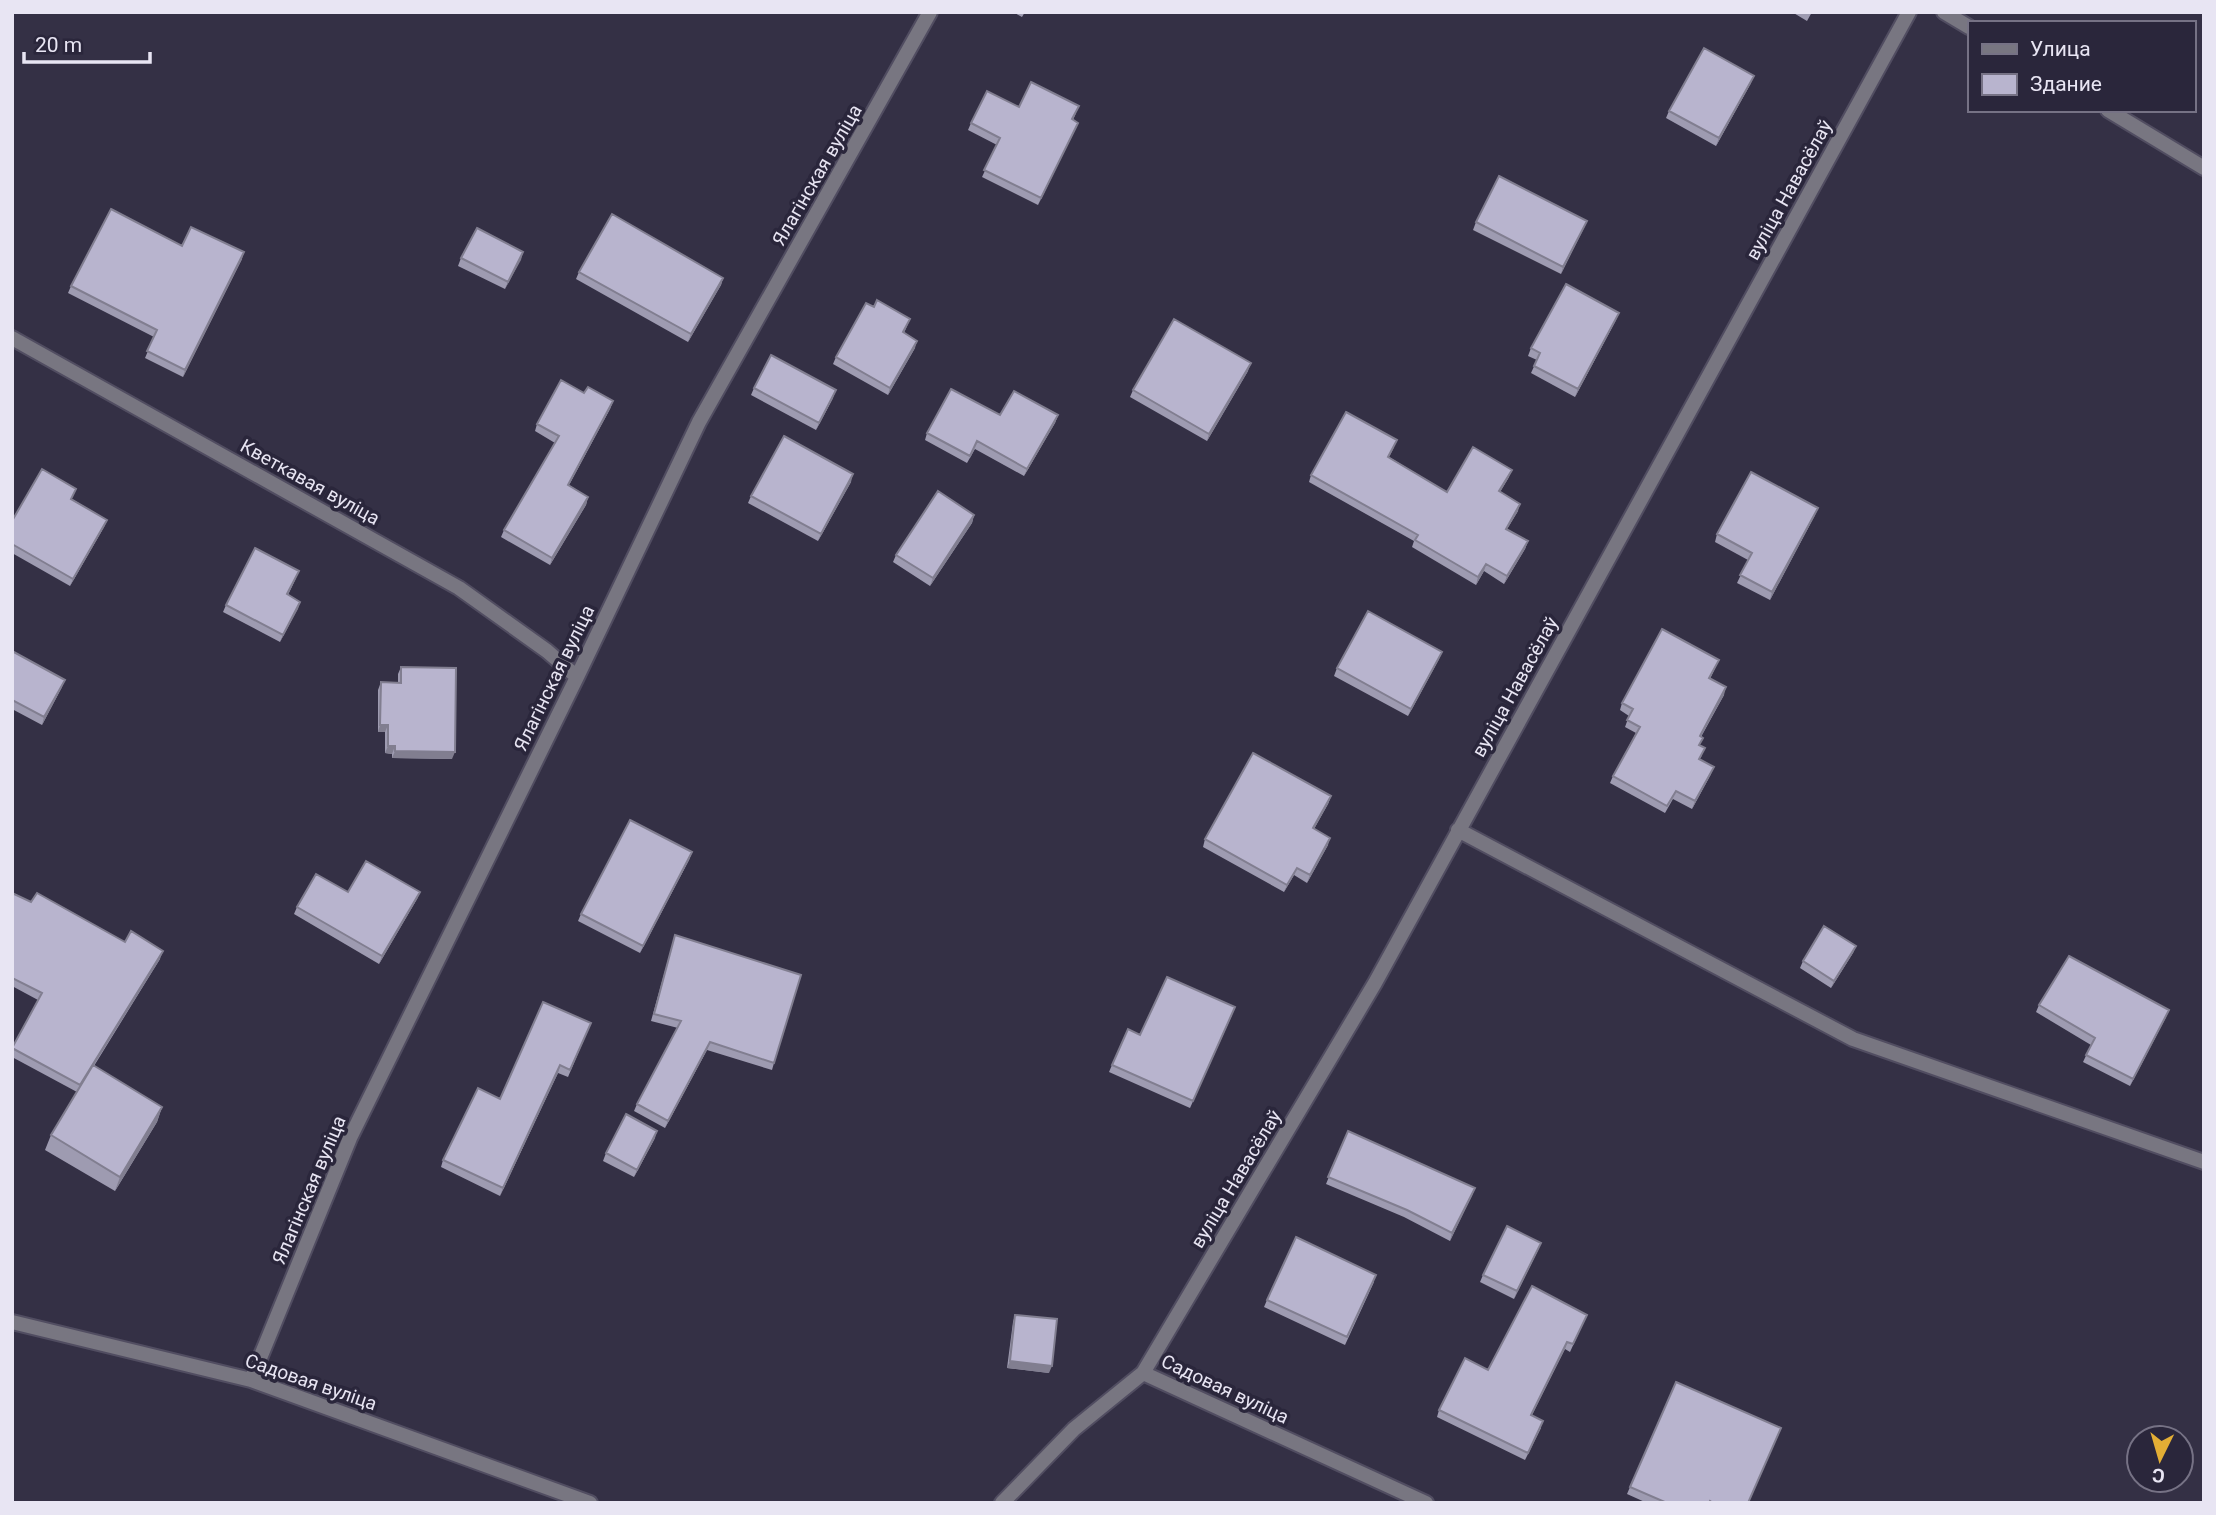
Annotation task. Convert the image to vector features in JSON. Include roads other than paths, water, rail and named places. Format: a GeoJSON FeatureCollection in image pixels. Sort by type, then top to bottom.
{"type":"FeatureCollection","features":[{"type":"Feature","properties":{"kind":"street","name":"Ялагінская вуліца"},"geometry":{"type":"LineString","coordinates":[[251,1380],[350,1138],[699,422],[930,12]]}},
{"type":"Feature","properties":{"kind":"street","name":"вуліца Навасёлаў"},"geometry":{"type":"LineString","coordinates":[[1143,1373],[1375,984],[1909,12]]}},
{"type":"Feature","properties":{"kind":"street"},"geometry":{"type":"LineString","coordinates":[[1944,12],[1968,26]]}},
{"type":"Feature","properties":{"kind":"street"},"geometry":{"type":"LineString","coordinates":[[2111,112],[2204,168]]}},
{"type":"Feature","properties":{"kind":"street","name":"Кветкавая вуліца"},"geometry":{"type":"LineString","coordinates":[[12,338],[459,588],[547,651],[577,677]]}},
{"type":"Feature","properties":{"kind":"street"},"geometry":{"type":"LineString","coordinates":[[1458,830],[1853,1039],[2204,1161]]}},
{"type":"Feature","properties":{"kind":"street","name":"Садовая вуліца"},"geometry":{"type":"LineString","coordinates":[[12,1322],[251,1380],[590,1503]]}},
{"type":"Feature","properties":{"kind":"street","name":"Садовая вуліца"},"geometry":{"type":"LineString","coordinates":[[1002,1503],[1074,1429],[1143,1373],[1426,1503]]}}]}
